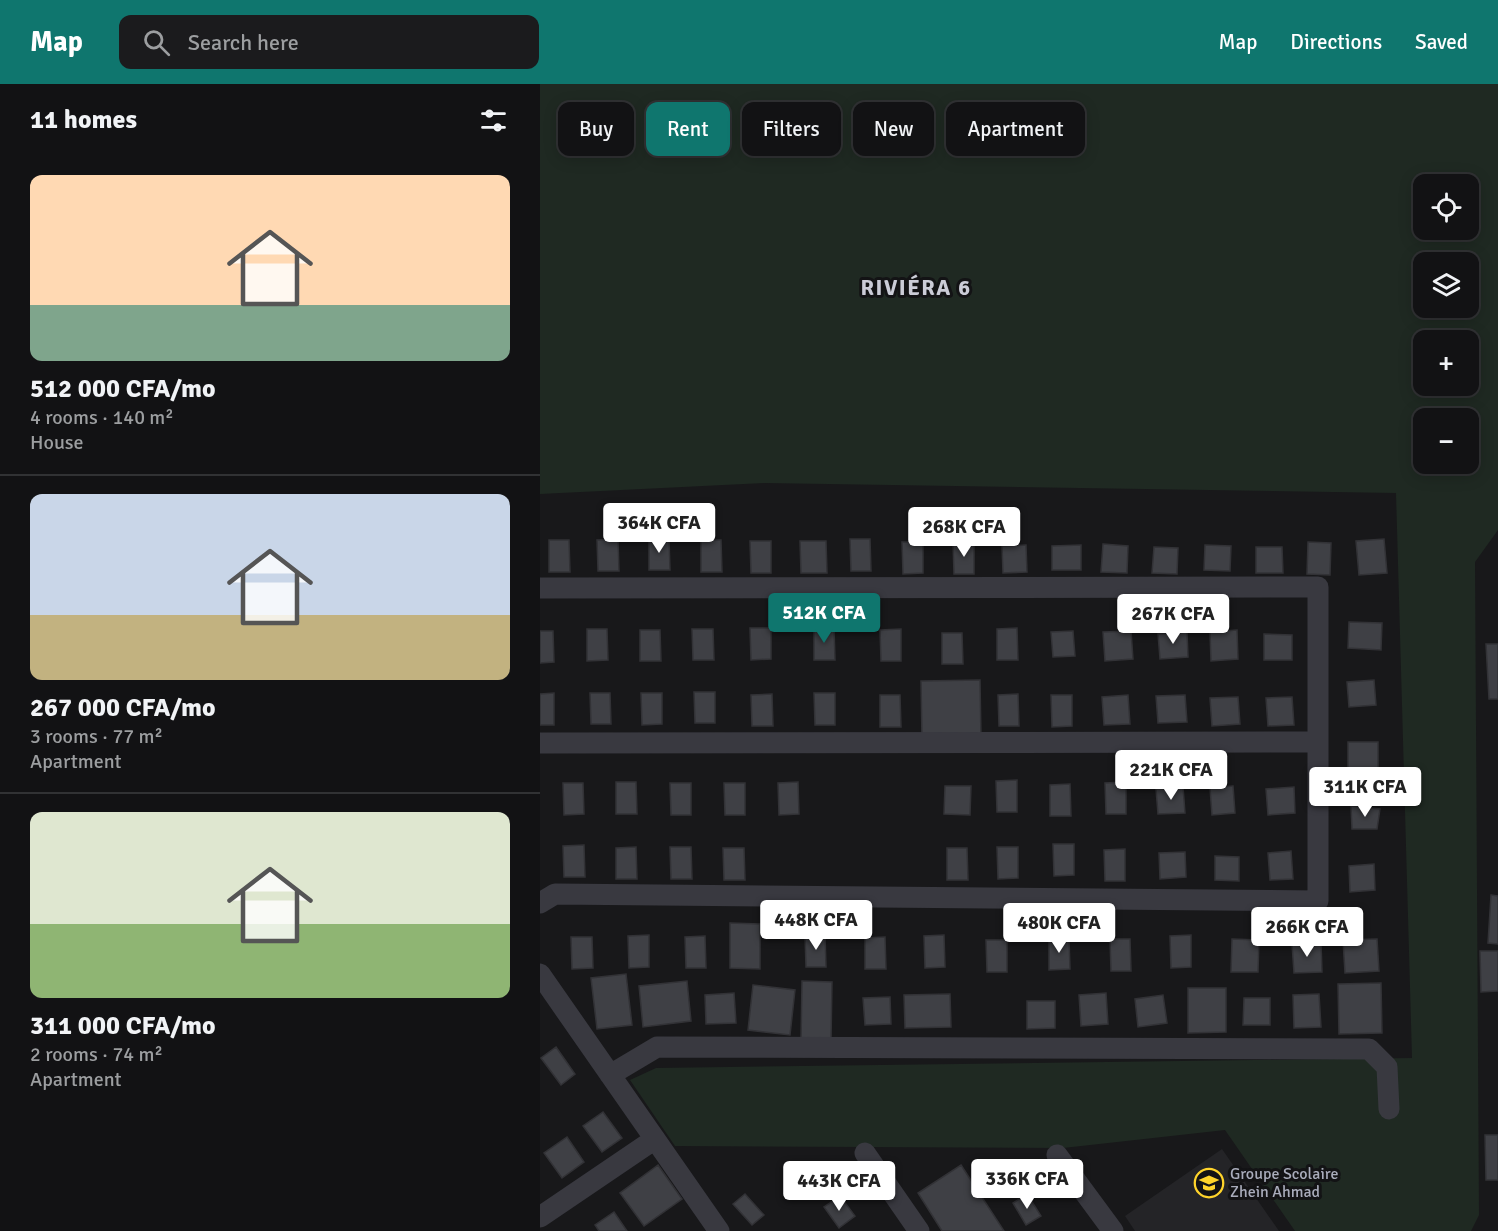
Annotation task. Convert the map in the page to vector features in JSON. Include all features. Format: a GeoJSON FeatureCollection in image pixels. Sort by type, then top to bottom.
{"type":"FeatureCollection","features":[{"type":"Feature","properties":{"kind":"street"},"geometry":{"type":"LineString","coordinates":[[540,588],[1318,587],[1318,901],[555,894],[540,903]]}},
{"type":"Feature","properties":{"kind":"street"},"geometry":{"type":"LineString","coordinates":[[540,743],[1317,742]]}},
{"type":"Feature","properties":{"kind":"street"},"geometry":{"type":"LineString","coordinates":[[540,974],[547,1002],[610,1075],[719,1231]]}},
{"type":"Feature","properties":{"kind":"street"},"geometry":{"type":"LineString","coordinates":[[610,1075],[657,1047],[1370,1049],[1388,1067],[1389,1109]]}},
{"type":"Feature","properties":{"kind":"street"},"geometry":{"type":"LineString","coordinates":[[540,1217],[655,1139]]}},
{"type":"Feature","properties":{"kind":"street"},"geometry":{"type":"LineString","coordinates":[[865,1153],[920,1231]]}},
{"type":"Feature","properties":{"kind":"street"},"geometry":{"type":"LineString","coordinates":[[1057,1155],[1113,1231]]}},
{"type":"Feature","properties":{"kind":"shaded area"},"geometry":{"type":"Polygon","coordinates":[[[540,84],[1498,84],[1498,530],[1475,562],[1479,1215],[1471,1231],[1295,1231],[1225,1130],[1063,1148],[675,1146],[630,1080],[656,1068],[1412,1058],[1396,493],[764,483],[540,494],[540,84]]]}},
{"type":"Feature","properties":{"kind":"shaded area","name":"Groupe Scolaire Zhein Ahmad"},"geometry":{"type":"Polygon","coordinates":[[[1222,1149],[1279,1231],[1135,1231],[1125,1216],[1222,1149]]]}},
{"type":"Feature","properties":{"kind":"building"},"geometry":{"type":"Polygon","coordinates":[[[669,538],[670,570],[649,570],[649,539],[669,538]]]}},
{"type":"Feature","properties":{"kind":"building"},"geometry":{"type":"Polygon","coordinates":[[[618,539],[619,571],[598,571],[597,540],[618,539]]]}},
{"type":"Feature","properties":{"kind":"building"},"geometry":{"type":"Polygon","coordinates":[[[850,539],[870,539],[871,571],[851,571],[850,539]]]}},
{"type":"Feature","properties":{"kind":"building"},"geometry":{"type":"Polygon","coordinates":[[[1384,539],[1387,573],[1359,575],[1356,541],[1384,539]]]}},
{"type":"Feature","properties":{"kind":"building"},"geometry":{"type":"Polygon","coordinates":[[[549,540],[569,540],[570,572],[549,572],[549,540]]]}},
{"type":"Feature","properties":{"kind":"building"},"geometry":{"type":"Polygon","coordinates":[[[701,540],[721,540],[722,572],[701,572],[701,540]]]}},
{"type":"Feature","properties":{"kind":"building"},"geometry":{"type":"Polygon","coordinates":[[[750,541],[771,541],[771,573],[751,573],[750,541]]]}},
{"type":"Feature","properties":{"kind":"building"},"geometry":{"type":"Polygon","coordinates":[[[800,541],[826,541],[827,573],[801,573],[800,541]]]}},
{"type":"Feature","properties":{"kind":"building"},"geometry":{"type":"Polygon","coordinates":[[[902,542],[923,542],[923,573],[903,574],[902,542]]]}},
{"type":"Feature","properties":{"kind":"building"},"geometry":{"type":"Polygon","coordinates":[[[953,542],[974,542],[974,574],[954,574],[953,542]]]}},
{"type":"Feature","properties":{"kind":"building"},"geometry":{"type":"Polygon","coordinates":[[[1308,542],[1331,543],[1330,575],[1307,574],[1308,542]]]}},
{"type":"Feature","properties":{"kind":"building"},"geometry":{"type":"Polygon","coordinates":[[[1103,544],[1128,546],[1127,573],[1101,572],[1103,544]]]}},
{"type":"Feature","properties":{"kind":"building"},"geometry":{"type":"Polygon","coordinates":[[[1026,545],[1027,572],[1003,573],[1002,546],[1026,545]]]}},
{"type":"Feature","properties":{"kind":"building"},"geometry":{"type":"Polygon","coordinates":[[[1081,545],[1081,570],[1052,570],[1052,546],[1081,545]]]}},
{"type":"Feature","properties":{"kind":"building"},"geometry":{"type":"Polygon","coordinates":[[[1205,545],[1231,546],[1230,571],[1204,570],[1205,545]]]}},
{"type":"Feature","properties":{"kind":"building"},"geometry":{"type":"Polygon","coordinates":[[[1154,547],[1178,548],[1177,574],[1152,573],[1154,547]]]}},
{"type":"Feature","properties":{"kind":"building"},"geometry":{"type":"Polygon","coordinates":[[[1256,547],[1282,547],[1283,573],[1256,573],[1256,547]]]}},
{"type":"Feature","properties":{"kind":"building"},"geometry":{"type":"Polygon","coordinates":[[[1349,622],[1382,623],[1381,650],[1348,648],[1349,622]]]}},
{"type":"Feature","properties":{"kind":"building"},"geometry":{"type":"Polygon","coordinates":[[[750,628],[771,628],[771,659],[751,660],[750,628]]]}},
{"type":"Feature","properties":{"kind":"building"},"geometry":{"type":"Polygon","coordinates":[[[814,628],[834,628],[835,660],[814,660],[814,628]]]}},
{"type":"Feature","properties":{"kind":"building"},"geometry":{"type":"Polygon","coordinates":[[[1017,628],[1018,660],[997,660],[997,629],[1017,628]]]}},
{"type":"Feature","properties":{"kind":"building"},"geometry":{"type":"Polygon","coordinates":[[[587,629],[607,629],[608,660],[587,661],[587,629]]]}},
{"type":"Feature","properties":{"kind":"building"},"geometry":{"type":"Polygon","coordinates":[[[692,629],[713,629],[714,660],[693,660],[692,629]]]}},
{"type":"Feature","properties":{"kind":"building"},"geometry":{"type":"Polygon","coordinates":[[[901,629],[901,661],[881,661],[880,630],[901,629]]]}},
{"type":"Feature","properties":{"kind":"building"},"geometry":{"type":"Polygon","coordinates":[[[640,630],[660,630],[661,661],[640,661],[640,630]]]}},
{"type":"Feature","properties":{"kind":"building"},"geometry":{"type":"Polygon","coordinates":[[[1237,630],[1238,659],[1211,661],[1210,632],[1237,630]]]}},
{"type":"Feature","properties":{"kind":"building"},"geometry":{"type":"Polygon","coordinates":[[[540,631],[553,631],[554,662],[540,663],[540,631]]]}},
{"type":"Feature","properties":{"kind":"building"},"geometry":{"type":"Polygon","coordinates":[[[1073,631],[1075,656],[1053,657],[1051,632],[1073,631]]]}},
{"type":"Feature","properties":{"kind":"building"},"geometry":{"type":"Polygon","coordinates":[[[1131,631],[1133,659],[1105,661],[1103,632],[1131,631]]]}},
{"type":"Feature","properties":{"kind":"building"},"geometry":{"type":"Polygon","coordinates":[[[1187,632],[1188,657],[1160,659],[1158,634],[1187,632]]]}},
{"type":"Feature","properties":{"kind":"building"},"geometry":{"type":"Polygon","coordinates":[[[942,633],[962,633],[963,664],[942,664],[942,633]]]}},
{"type":"Feature","properties":{"kind":"building"},"geometry":{"type":"Polygon","coordinates":[[[1264,634],[1292,635],[1292,660],[1264,660],[1264,634]]]}},
{"type":"Feature","properties":{"kind":"building"},"geometry":{"type":"Polygon","coordinates":[[[1486,644],[1498,644],[1498,699],[1489,699],[1486,644]]]}},
{"type":"Feature","properties":{"kind":"building"},"geometry":{"type":"Polygon","coordinates":[[[980,680],[981,738],[922,739],[921,681],[980,680]]]}},
{"type":"Feature","properties":{"kind":"building"},"geometry":{"type":"Polygon","coordinates":[[[1374,680],[1376,705],[1349,707],[1347,682],[1374,680]]]}},
{"type":"Feature","properties":{"kind":"building"},"geometry":{"type":"Polygon","coordinates":[[[694,692],[715,692],[715,723],[695,723],[694,692]]]}},
{"type":"Feature","properties":{"kind":"building"},"geometry":{"type":"Polygon","coordinates":[[[554,693],[554,725],[540,725],[540,694],[554,693]]]}},
{"type":"Feature","properties":{"kind":"building"},"geometry":{"type":"Polygon","coordinates":[[[590,693],[610,693],[611,724],[591,724],[590,693]]]}},
{"type":"Feature","properties":{"kind":"building"},"geometry":{"type":"Polygon","coordinates":[[[641,693],[662,693],[662,724],[642,725],[641,693]]]}},
{"type":"Feature","properties":{"kind":"building"},"geometry":{"type":"Polygon","coordinates":[[[814,693],[835,693],[835,725],[815,725],[814,693]]]}},
{"type":"Feature","properties":{"kind":"building"},"geometry":{"type":"Polygon","coordinates":[[[772,694],[773,726],[752,726],[751,695],[772,694]]]}},
{"type":"Feature","properties":{"kind":"building"},"geometry":{"type":"Polygon","coordinates":[[[1018,694],[1019,726],[999,726],[998,695],[1018,694]]]}},
{"type":"Feature","properties":{"kind":"building"},"geometry":{"type":"Polygon","coordinates":[[[880,695],[900,695],[901,727],[880,727],[880,695]]]}},
{"type":"Feature","properties":{"kind":"building"},"geometry":{"type":"Polygon","coordinates":[[[1051,695],[1072,695],[1072,726],[1052,727],[1051,695]]]}},
{"type":"Feature","properties":{"kind":"building"},"geometry":{"type":"Polygon","coordinates":[[[1128,695],[1130,724],[1104,725],[1102,697],[1128,695]]]}},
{"type":"Feature","properties":{"kind":"building"},"geometry":{"type":"Polygon","coordinates":[[[1185,695],[1187,722],[1158,723],[1156,696],[1185,695]]]}},
{"type":"Feature","properties":{"kind":"building"},"geometry":{"type":"Polygon","coordinates":[[[1238,697],[1240,724],[1212,726],[1210,698],[1238,697]]]}},
{"type":"Feature","properties":{"kind":"building"},"geometry":{"type":"Polygon","coordinates":[[[1292,697],[1294,725],[1268,726],[1266,698],[1292,697]]]}},
{"type":"Feature","properties":{"kind":"building"},"geometry":{"type":"Polygon","coordinates":[[[1348,742],[1378,742],[1378,768],[1348,768],[1348,742]]]}},
{"type":"Feature","properties":{"kind":"building"},"geometry":{"type":"Polygon","coordinates":[[[1017,780],[1017,812],[997,812],[996,781],[1017,780]]]}},
{"type":"Feature","properties":{"kind":"building"},"geometry":{"type":"Polygon","coordinates":[[[616,782],[636,782],[637,814],[616,814],[616,782]]]}},
{"type":"Feature","properties":{"kind":"building"},"geometry":{"type":"Polygon","coordinates":[[[798,782],[799,814],[779,815],[778,783],[798,782]]]}},
{"type":"Feature","properties":{"kind":"building"},"geometry":{"type":"Polygon","coordinates":[[[1126,782],[1126,814],[1106,814],[1105,783],[1126,782]]]}},
{"type":"Feature","properties":{"kind":"building"},"geometry":{"type":"Polygon","coordinates":[[[563,783],[583,783],[584,814],[564,815],[563,783]]]}},
{"type":"Feature","properties":{"kind":"building"},"geometry":{"type":"Polygon","coordinates":[[[670,783],[691,783],[691,815],[671,815],[670,783]]]}},
{"type":"Feature","properties":{"kind":"building"},"geometry":{"type":"Polygon","coordinates":[[[724,783],[745,783],[745,815],[725,815],[724,783]]]}},
{"type":"Feature","properties":{"kind":"building"},"geometry":{"type":"Polygon","coordinates":[[[1070,784],[1071,816],[1050,816],[1050,785],[1070,784]]]}},
{"type":"Feature","properties":{"kind":"building"},"geometry":{"type":"Polygon","coordinates":[[[945,786],[971,786],[970,815],[944,814],[945,786]]]}},
{"type":"Feature","properties":{"kind":"building"},"geometry":{"type":"Polygon","coordinates":[[[1233,786],[1235,813],[1212,815],[1210,788],[1233,786]]]}},
{"type":"Feature","properties":{"kind":"building"},"geometry":{"type":"Polygon","coordinates":[[[1183,787],[1185,813],[1158,814],[1156,789],[1183,787]]]}},
{"type":"Feature","properties":{"kind":"building"},"geometry":{"type":"Polygon","coordinates":[[[1294,787],[1295,813],[1268,815],[1266,789],[1294,787]]]}},
{"type":"Feature","properties":{"kind":"building"},"geometry":{"type":"Polygon","coordinates":[[[1351,806],[1380,809],[1377,829],[1352,829],[1351,806]]]}},
{"type":"Feature","properties":{"kind":"building"},"geometry":{"type":"Polygon","coordinates":[[[1053,844],[1074,844],[1074,875],[1054,876],[1053,844]]]}},
{"type":"Feature","properties":{"kind":"building"},"geometry":{"type":"Polygon","coordinates":[[[584,845],[585,877],[564,877],[563,846],[584,845]]]}},
{"type":"Feature","properties":{"kind":"building"},"geometry":{"type":"Polygon","coordinates":[[[636,847],[637,879],[616,879],[616,848],[636,847]]]}},
{"type":"Feature","properties":{"kind":"building"},"geometry":{"type":"Polygon","coordinates":[[[670,847],[691,847],[692,879],[671,879],[670,847]]]}},
{"type":"Feature","properties":{"kind":"building"},"geometry":{"type":"Polygon","coordinates":[[[997,847],[1018,847],[1018,878],[998,879],[997,847]]]}},
{"type":"Feature","properties":{"kind":"building"},"geometry":{"type":"Polygon","coordinates":[[[723,848],[744,848],[745,880],[724,880],[723,848]]]}},
{"type":"Feature","properties":{"kind":"building"},"geometry":{"type":"Polygon","coordinates":[[[947,848],[967,848],[968,880],[947,880],[947,848]]]}},
{"type":"Feature","properties":{"kind":"building"},"geometry":{"type":"Polygon","coordinates":[[[1125,849],[1125,881],[1105,881],[1104,850],[1125,849]]]}},
{"type":"Feature","properties":{"kind":"building"},"geometry":{"type":"Polygon","coordinates":[[[1291,851],[1293,879],[1270,880],[1268,853],[1291,851]]]}},
{"type":"Feature","properties":{"kind":"building"},"geometry":{"type":"Polygon","coordinates":[[[1185,852],[1186,877],[1160,879],[1159,853],[1185,852]]]}},
{"type":"Feature","properties":{"kind":"building"},"geometry":{"type":"Polygon","coordinates":[[[1215,856],[1239,857],[1239,881],[1215,880],[1215,856]]]}},
{"type":"Feature","properties":{"kind":"building"},"geometry":{"type":"Polygon","coordinates":[[[1374,864],[1375,890],[1350,892],[1349,866],[1374,864]]]}},
{"type":"Feature","properties":{"kind":"building"},"geometry":{"type":"Polygon","coordinates":[[[1491,895],[1498,896],[1498,944],[1488,943],[1491,895]]]}},
{"type":"Feature","properties":{"kind":"building"},"geometry":{"type":"Polygon","coordinates":[[[730,923],[760,924],[760,969],[730,968],[730,923]]]}},
{"type":"Feature","properties":{"kind":"building"},"geometry":{"type":"Polygon","coordinates":[[[649,935],[649,967],[629,968],[628,936],[649,935]]]}},
{"type":"Feature","properties":{"kind":"building"},"geometry":{"type":"Polygon","coordinates":[[[805,935],[825,935],[826,967],[806,967],[805,935]]]}},
{"type":"Feature","properties":{"kind":"building"},"geometry":{"type":"Polygon","coordinates":[[[944,935],[945,967],[925,968],[924,936],[944,935]]]}},
{"type":"Feature","properties":{"kind":"building"},"geometry":{"type":"Polygon","coordinates":[[[1191,935],[1191,967],[1171,968],[1170,936],[1191,935]]]}},
{"type":"Feature","properties":{"kind":"building"},"geometry":{"type":"Polygon","coordinates":[[[705,936],[706,968],[686,968],[685,937],[705,936]]]}},
{"type":"Feature","properties":{"kind":"building"},"geometry":{"type":"Polygon","coordinates":[[[571,937],[592,937],[593,968],[572,969],[571,937]]]}},
{"type":"Feature","properties":{"kind":"building"},"geometry":{"type":"Polygon","coordinates":[[[885,937],[886,969],[865,969],[865,938],[885,937]]]}},
{"type":"Feature","properties":{"kind":"building"},"geometry":{"type":"Polygon","coordinates":[[[1049,938],[1069,938],[1070,969],[1049,970],[1049,938]]]}},
{"type":"Feature","properties":{"kind":"building"},"geometry":{"type":"Polygon","coordinates":[[[1110,939],[1130,939],[1131,971],[1111,971],[1110,939]]]}},
{"type":"Feature","properties":{"kind":"building"},"geometry":{"type":"Polygon","coordinates":[[[1232,939],[1259,940],[1258,972],[1231,972],[1232,939]]]}},
{"type":"Feature","properties":{"kind":"building"},"geometry":{"type":"Polygon","coordinates":[[[1377,939],[1379,971],[1345,973],[1343,940],[1377,939]]]}},
{"type":"Feature","properties":{"kind":"building"},"geometry":{"type":"Polygon","coordinates":[[[986,940],[1007,940],[1007,972],[987,972],[986,940]]]}},
{"type":"Feature","properties":{"kind":"building"},"geometry":{"type":"Polygon","coordinates":[[[1321,942],[1322,972],[1294,973],[1292,944],[1321,942]]]}},
{"type":"Feature","properties":{"kind":"building"},"geometry":{"type":"Polygon","coordinates":[[[1480,951],[1498,951],[1498,991],[1481,992],[1480,951]]]}},
{"type":"Feature","properties":{"kind":"building"},"geometry":{"type":"Polygon","coordinates":[[[626,974],[632,1025],[597,1029],[591,978],[626,974]]]}},
{"type":"Feature","properties":{"kind":"building"},"geometry":{"type":"Polygon","coordinates":[[[687,981],[691,1021],[643,1027],[639,986],[687,981]]]}},
{"type":"Feature","properties":{"kind":"building"},"geometry":{"type":"Polygon","coordinates":[[[802,981],[832,982],[831,1042],[801,1041],[802,981]]]}},
{"type":"Feature","properties":{"kind":"building"},"geometry":{"type":"Polygon","coordinates":[[[1381,983],[1382,1033],[1339,1034],[1338,984],[1381,983]]]}},
{"type":"Feature","properties":{"kind":"building"},"geometry":{"type":"Polygon","coordinates":[[[753,985],[795,990],[790,1035],[748,1030],[753,985]]]}},
{"type":"Feature","properties":{"kind":"building"},"geometry":{"type":"Polygon","coordinates":[[[1188,988],[1226,988],[1226,1032],[1188,1033],[1188,988]]]}},
{"type":"Feature","properties":{"kind":"building"},"geometry":{"type":"Polygon","coordinates":[[[734,993],[736,1023],[706,1024],[705,995],[734,993]]]}},
{"type":"Feature","properties":{"kind":"building"},"geometry":{"type":"Polygon","coordinates":[[[1106,993],[1108,1024],[1081,1026],[1079,995],[1106,993]]]}},
{"type":"Feature","properties":{"kind":"building"},"geometry":{"type":"Polygon","coordinates":[[[950,994],[951,1027],[905,1028],[904,995],[950,994]]]}},
{"type":"Feature","properties":{"kind":"building"},"geometry":{"type":"Polygon","coordinates":[[[1319,994],[1321,1027],[1294,1028],[1293,995],[1319,994]]]}},
{"type":"Feature","properties":{"kind":"building"},"geometry":{"type":"Polygon","coordinates":[[[1163,995],[1167,1023],[1138,1027],[1135,999],[1163,995]]]}},
{"type":"Feature","properties":{"kind":"building"},"geometry":{"type":"Polygon","coordinates":[[[890,997],[891,1024],[865,1025],[863,998],[890,997]]]}},
{"type":"Feature","properties":{"kind":"building"},"geometry":{"type":"Polygon","coordinates":[[[1244,998],[1270,998],[1270,1025],[1243,1025],[1244,998]]]}},
{"type":"Feature","properties":{"kind":"building"},"geometry":{"type":"Polygon","coordinates":[[[1027,1001],[1055,1001],[1055,1028],[1027,1029],[1027,1001]]]}},
{"type":"Feature","properties":{"kind":"building"},"geometry":{"type":"Polygon","coordinates":[[[556,1047],[575,1074],[561,1085],[541,1058],[556,1047]]]}},
{"type":"Feature","properties":{"kind":"building"},"geometry":{"type":"Polygon","coordinates":[[[603,1112],[622,1138],[602,1152],[583,1126],[603,1112]]]}},
{"type":"Feature","properties":{"kind":"building"},"geometry":{"type":"Polygon","coordinates":[[[1485,1135],[1498,1135],[1498,1180],[1486,1180],[1485,1135]]]}},
{"type":"Feature","properties":{"kind":"building"},"geometry":{"type":"Polygon","coordinates":[[[567,1137],[584,1162],[562,1178],[544,1153],[567,1137]]]}},
{"type":"Feature","properties":{"kind":"building"},"geometry":{"type":"Polygon","coordinates":[[[658,1165],[682,1199],[644,1226],[620,1193],[658,1165]]]}},
{"type":"Feature","properties":{"kind":"building"},"geometry":{"type":"Polygon","coordinates":[[[961,1165],[1004,1231],[942,1231],[918,1193],[961,1165]]]}},
{"type":"Feature","properties":{"kind":"building"},"geometry":{"type":"Polygon","coordinates":[[[745,1194],[764,1215],[752,1225],[733,1204],[745,1194]]]}},
{"type":"Feature","properties":{"kind":"building"},"geometry":{"type":"Polygon","coordinates":[[[1027,1194],[1041,1216],[1026,1225],[1013,1203],[1027,1194]]]}},
{"type":"Feature","properties":{"kind":"building"},"geometry":{"type":"Polygon","coordinates":[[[840,1196],[855,1216],[839,1228],[824,1207],[840,1196]]]}},
{"type":"Feature","properties":{"kind":"building"},"geometry":{"type":"Polygon","coordinates":[[[614,1212],[627,1231],[599,1231],[595,1225],[614,1212]]]}},
{"type":"Feature","properties":{"kind":"place","name":"Groupe Scolaire Zhein Ahmad"},"geometry":{"type":"Point","coordinates":[1209,1183]}},
{"type":"Feature","properties":{"kind":"district","name":"RIVIÉRA 6"},"geometry":{"type":"Point","coordinates":[916,287]}}]}
